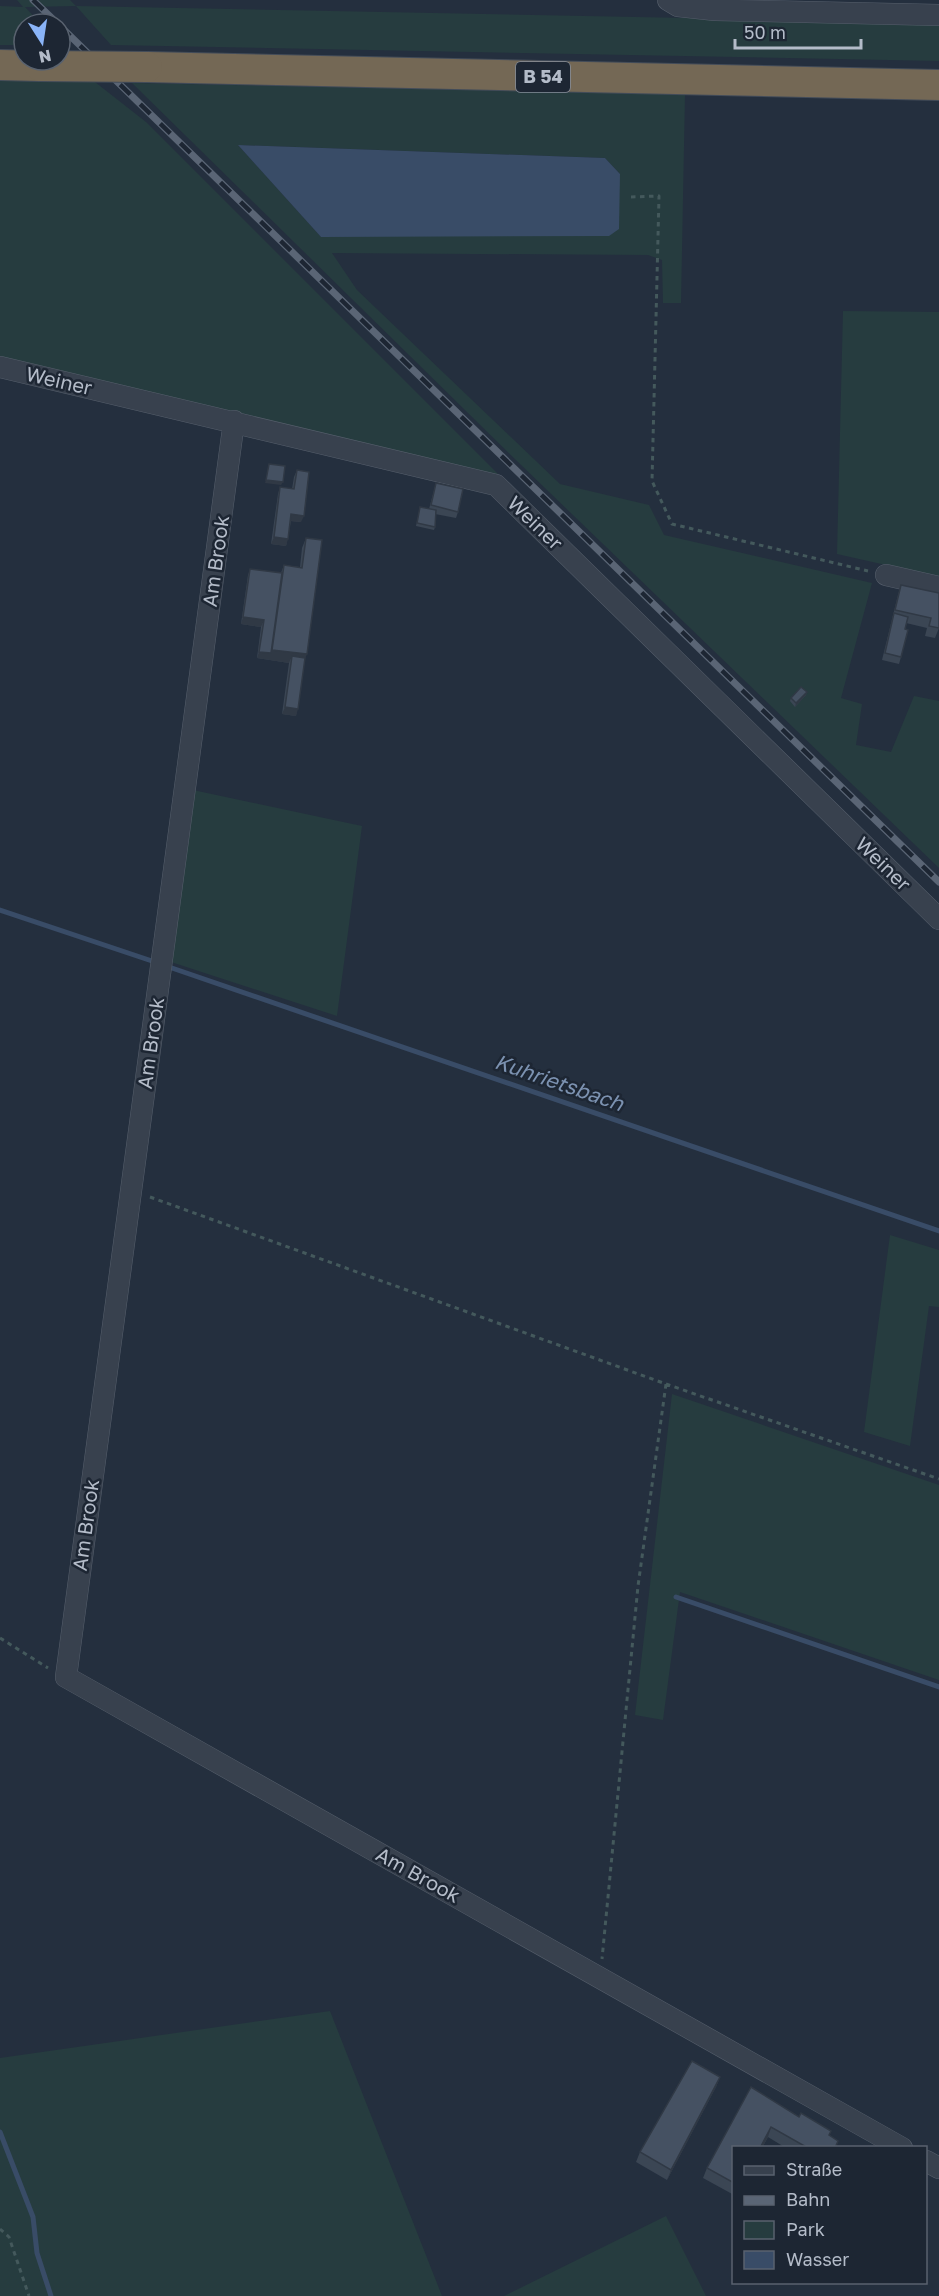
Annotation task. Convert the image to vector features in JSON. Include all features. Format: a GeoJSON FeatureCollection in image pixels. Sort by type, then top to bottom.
{"type":"FeatureCollection","features":[{"type":"Feature","properties":{"kind":"highway","name":"B 54"},"geometry":{"type":"LineString","coordinates":[[0,65],[939,85]]}},
{"type":"Feature","properties":{"kind":"street"},"geometry":{"type":"LineString","coordinates":[[668,0],[678,6],[715,10],[939,15]]}},
{"type":"Feature","properties":{"kind":"street","name":"Weiner"},"geometry":{"type":"LineString","coordinates":[[0,367],[496,484],[939,919]]}},
{"type":"Feature","properties":{"kind":"street","name":"Am Brook"},"geometry":{"type":"LineString","coordinates":[[234,421],[66,1677],[898,2146]]}},
{"type":"Feature","properties":{"kind":"street"},"geometry":{"type":"LineString","coordinates":[[885,575],[939,587]]}},
{"type":"Feature","properties":{"kind":"path"},"geometry":{"type":"LineString","coordinates":[[631,197],[659,196],[652,481],[672,524],[885,575]]}},
{"type":"Feature","properties":{"kind":"path"},"geometry":{"type":"LineString","coordinates":[[131,1191],[666,1384],[939,1479]]}},
{"type":"Feature","properties":{"kind":"path"},"geometry":{"type":"LineString","coordinates":[[600,1978],[638,1586],[666,1384]]}},
{"type":"Feature","properties":{"kind":"path"},"geometry":{"type":"LineString","coordinates":[[0,1638],[66,1677]]}},
{"type":"Feature","properties":{"kind":"path"},"geometry":{"type":"LineString","coordinates":[[0,2229],[9,2237],[29,2296]]}},
{"type":"Feature","properties":{"kind":"green space"},"geometry":{"type":"Polygon","coordinates":[[[17,0],[70,0],[76,6],[25,7],[30,12],[12,12],[12,45],[0,45],[0,6],[23,7],[17,0]]]}},
{"type":"Feature","properties":{"kind":"green space"},"geometry":{"type":"Polygon","coordinates":[[[76,6],[939,23],[939,61],[111,45],[76,6]]]}},
{"type":"Feature","properties":{"kind":"green space"},"geometry":{"type":"Polygon","coordinates":[[[0,80],[95,82],[146,122],[499,475],[0,360],[0,80]]]}},
{"type":"Feature","properties":{"kind":"green space"},"geometry":{"type":"Polygon","coordinates":[[[132,83],[685,94],[681,303],[663,303],[662,260],[648,255],[332,253],[357,290],[560,484],[649,505],[664,535],[872,583],[841,698],[862,704],[856,745],[891,752],[914,696],[939,701],[939,868],[518,462],[132,83]],[[238,145],[321,237],[620,174],[605,158],[238,145]]]}},
{"type":"Feature","properties":{"kind":"green space"},"geometry":{"type":"Polygon","coordinates":[[[843,311],[939,312],[939,577],[837,554],[843,311]]]}},
{"type":"Feature","properties":{"kind":"green space"},"geometry":{"type":"Polygon","coordinates":[[[193,790],[362,826],[337,1016],[171,962],[193,790]]]}},
{"type":"Feature","properties":{"kind":"green space"},"geometry":{"type":"Polygon","coordinates":[[[890,1235],[939,1250],[939,1307],[929,1306],[910,1446],[864,1432],[890,1235]]]}},
{"type":"Feature","properties":{"kind":"green space"},"geometry":{"type":"Polygon","coordinates":[[[672,1394],[939,1485],[939,1680],[680,1592],[663,1720],[635,1715],[672,1394]]]}},
{"type":"Feature","properties":{"kind":"green space"},"geometry":{"type":"Polygon","coordinates":[[[330,2011],[442,2296],[0,2296],[0,2058],[330,2011]]]}},
{"type":"Feature","properties":{"kind":"green space"},"geometry":{"type":"Polygon","coordinates":[[[666,2216],[706,2296],[504,2296],[666,2216]]]}},
{"type":"Feature","properties":{"kind":"water"},"geometry":{"type":"Polygon","coordinates":[[[238,145],[605,158],[620,174],[619,229],[609,236],[321,237],[238,145]]]}},
{"type":"Feature","properties":{"kind":"building"},"geometry":{"type":"Polygon","coordinates":[[[269,464],[285,466],[283,482],[266,480],[269,464]]]}},
{"type":"Feature","properties":{"kind":"building"},"geometry":{"type":"Polygon","coordinates":[[[297,470],[309,472],[304,516],[291,514],[288,539],[274,537],[280,487],[294,489],[297,470]]]}},
{"type":"Feature","properties":{"kind":"building"},"geometry":{"type":"Polygon","coordinates":[[[436,483],[463,489],[458,512],[431,505],[436,483]]]}},
{"type":"Feature","properties":{"kind":"building"},"geometry":{"type":"Polygon","coordinates":[[[420,507],[436,510],[435,527],[417,523],[420,507]]]}},
{"type":"Feature","properties":{"kind":"building"},"geometry":{"type":"Polygon","coordinates":[[[306,538],[322,540],[307,654],[272,650],[284,565],[302,568],[306,538]]]}},
{"type":"Feature","properties":{"kind":"building"},"geometry":{"type":"Polygon","coordinates":[[[250,569],[282,573],[271,653],[259,652],[264,620],[243,617],[250,569]]]}},
{"type":"Feature","properties":{"kind":"building"},"geometry":{"type":"Polygon","coordinates":[[[901,585],[939,593],[939,628],[929,626],[931,618],[895,610],[901,585]]]}},
{"type":"Feature","properties":{"kind":"building"},"geometry":{"type":"Polygon","coordinates":[[[894,613],[908,617],[905,629],[908,630],[901,657],[885,653],[894,613]]]}},
{"type":"Feature","properties":{"kind":"building"},"geometry":{"type":"Polygon","coordinates":[[[292,656],[305,658],[298,709],[285,707],[292,656]]]}},
{"type":"Feature","properties":{"kind":"building"},"geometry":{"type":"Polygon","coordinates":[[[801,687],[807,692],[796,703],[791,698],[801,687]]]}},
{"type":"Feature","properties":{"kind":"building"},"geometry":{"type":"Polygon","coordinates":[[[692,2061],[720,2077],[671,2170],[640,2152],[692,2061]]]}},
{"type":"Feature","properties":{"kind":"building"},"geometry":{"type":"Polygon","coordinates":[[[751,2087],[799,2117],[801,2113],[831,2131],[829,2135],[838,2141],[836,2146],[804,2146],[771,2127],[761,2146],[732,2146],[732,2182],[707,2168],[751,2087]]]}},
{"type":"Feature","properties":{"kind":"waterway","name":"Kuhrietsbach"},"geometry":{"type":"LineString","coordinates":[[0,910],[152,961]]}},
{"type":"Feature","properties":{"kind":"waterway","name":"Kuhrietsbach"},"geometry":{"type":"LineString","coordinates":[[169,967],[939,1231]]}},
{"type":"Feature","properties":{"kind":"waterway"},"geometry":{"type":"LineString","coordinates":[[676,1597],[939,1687]]}},
{"type":"Feature","properties":{"kind":"waterway"},"geometry":{"type":"LineString","coordinates":[[0,2132],[33,2217],[37,2253],[51,2296]]}},
{"type":"Feature","properties":{"kind":"railway"},"geometry":{"type":"LineString","coordinates":[[33,0],[46,12]]}},
{"type":"Feature","properties":{"kind":"railway"},"geometry":{"type":"LineString","coordinates":[[72,38],[939,882]]}}]}
